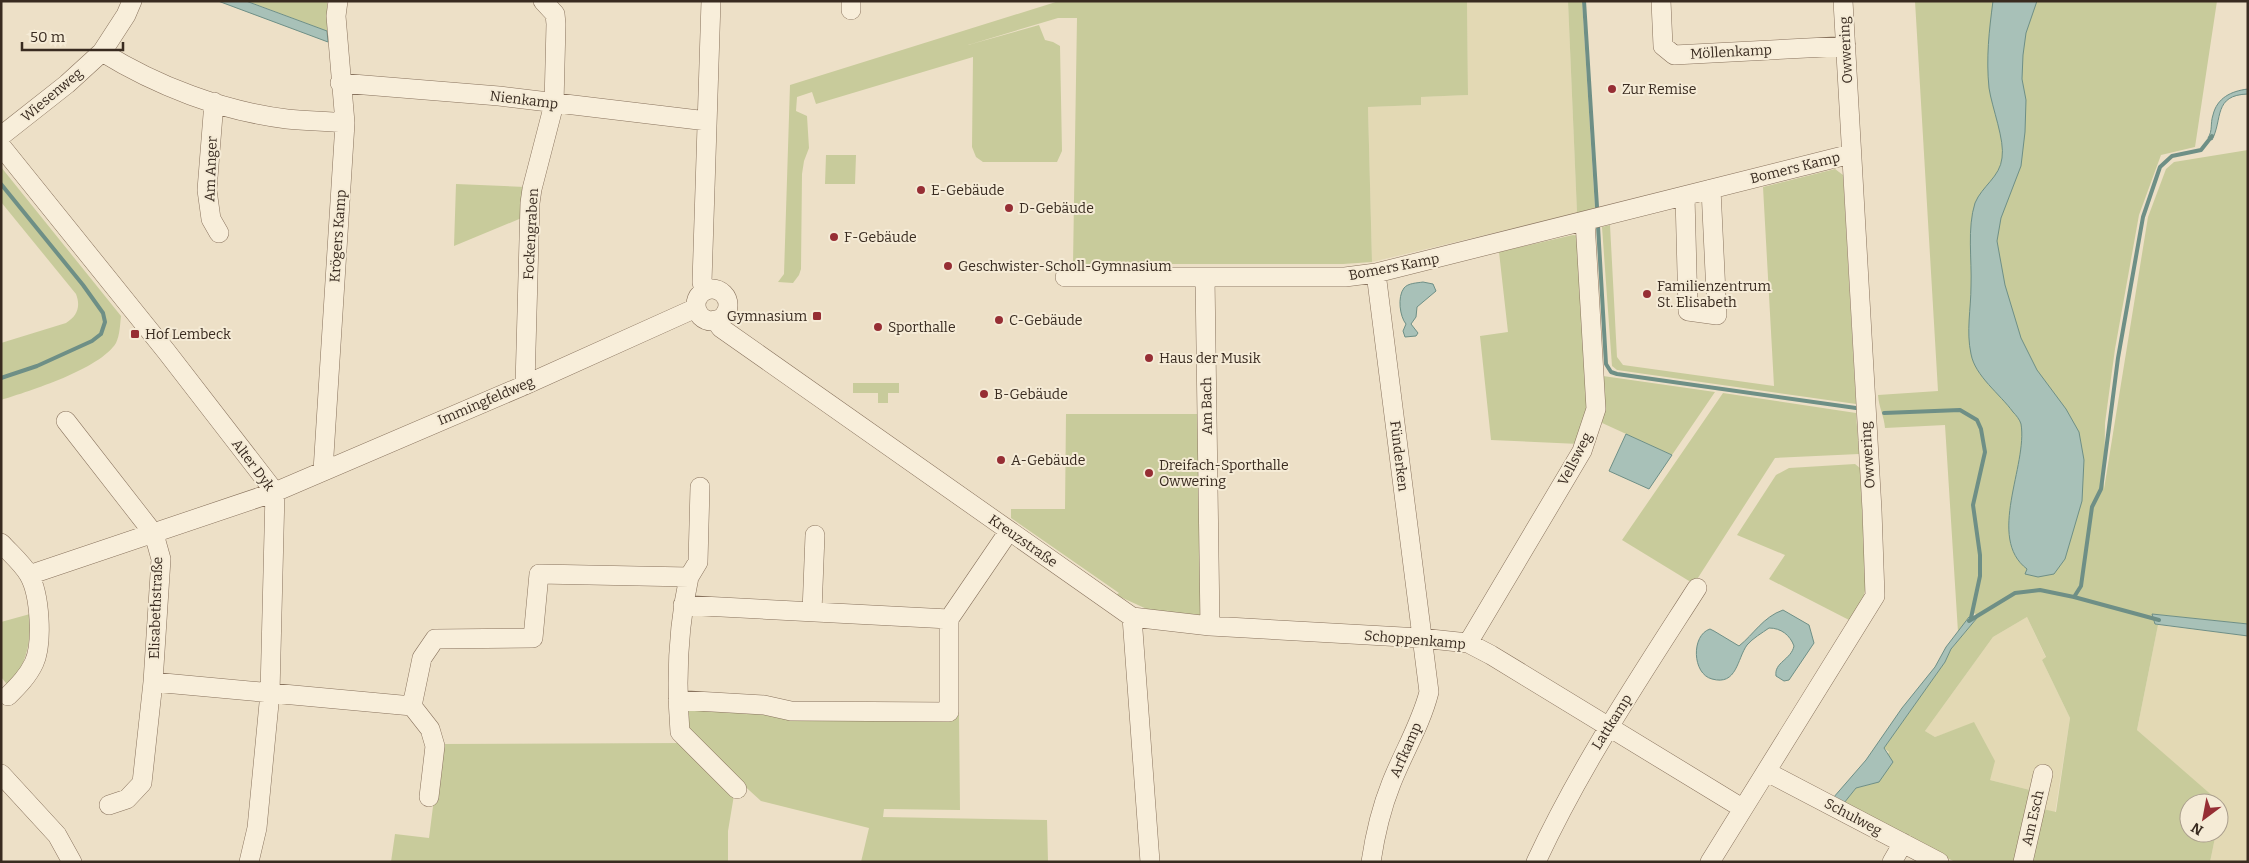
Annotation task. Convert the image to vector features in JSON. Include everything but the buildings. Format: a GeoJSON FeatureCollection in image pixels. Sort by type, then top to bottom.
{"type":"FeatureCollection","features":[{"type":"Feature","properties":{"kind":"street","name":"Wiesenweg"},"geometry":{"type":"LineString","coordinates":[[1,136],[67,84],[102,52],[126,15],[132,1]]}},
{"type":"Feature","properties":{"kind":"street","name":"Krögers Kamp"},"geometry":{"type":"LineString","coordinates":[[323,471],[345,122],[340,83],[336,16],[338,1]]}},
{"type":"Feature","properties":{"kind":"street","name":"Fockengraben"},"geometry":{"type":"LineString","coordinates":[[525,385],[532,189],[554,104],[555,14],[543,1]]}},
{"type":"Feature","properties":{"kind":"street"},"geometry":{"type":"LineString","coordinates":[[700,299],[717,290],[727,300],[727,310],[720,318],[715,320],[705,319],[698,312],[702,282],[711,1]]}},
{"type":"Feature","properties":{"kind":"street","name":"Möllenkamp"},"geometry":{"type":"LineString","coordinates":[[1661,1],[1663,46],[1674,55],[1846,46]]}},
{"type":"Feature","properties":{"kind":"street","name":"Owwering"},"geometry":{"type":"LineString","coordinates":[[1710,862],[1875,596],[1872,510],[1843,1]]}},
{"type":"Feature","properties":{"kind":"street"},"geometry":{"type":"LineString","coordinates":[[102,52],[134,72],[169,87],[252,113],[288,119],[345,122]]}},
{"type":"Feature","properties":{"kind":"street","name":"Nienkamp"},"geometry":{"type":"LineString","coordinates":[[340,83],[499,96],[554,104],[707,120]]}},
{"type":"Feature","properties":{"kind":"street","name":"Am Anger"},"geometry":{"type":"LineString","coordinates":[[214,102],[207,190],[211,219],[219,233]]}},
{"type":"Feature","properties":{"kind":"street","name":"Alter Dyk"},"geometry":{"type":"LineString","coordinates":[[1,146],[166,351],[276,492],[270,693],[257,828],[249,862]]}},
{"type":"Feature","properties":{"kind":"street","name":"Bomers Kamp"},"geometry":{"type":"LineString","coordinates":[[1065,277],[1345,277],[1376,273],[1851,154]]}},
{"type":"Feature","properties":{"kind":"street"},"geometry":{"type":"LineString","coordinates":[[1685,196],[1688,311],[1717,316],[1711,189]]}},
{"type":"Feature","properties":{"kind":"street","name":"Vellsweg"},"geometry":{"type":"LineString","coordinates":[[1468,643],[1582,451],[1593,420],[1596,391],[1585,221]]}},
{"type":"Feature","properties":{"kind":"street","name":"Fünderken"},"geometry":{"type":"LineString","coordinates":[[1376,273],[1421,638]]}},
{"type":"Feature","properties":{"kind":"street","name":"Am Bach"},"geometry":{"type":"LineString","coordinates":[[1205,277],[1210,626]]}},
{"type":"Feature","properties":{"kind":"street","name":"Immingfeldweg"},"geometry":{"type":"LineString","coordinates":[[276,492],[525,385],[700,299]]}},
{"type":"Feature","properties":{"kind":"street","name":"Kreuzstraße"},"geometry":{"type":"LineString","coordinates":[[715,320],[721,328],[1132,617]]}},
{"type":"Feature","properties":{"kind":"street","name":"Elisabethstraße"},"geometry":{"type":"LineString","coordinates":[[66,421],[154,534],[161,559],[153,682],[142,783],[127,799],[109,805]]}},
{"type":"Feature","properties":{"kind":"street"},"geometry":{"type":"LineString","coordinates":[[700,487],[698,562],[689,577],[683,605],[678,700],[680,732],[736,789]]}},
{"type":"Feature","properties":{"kind":"street","name":"Elisabethstraße"},"geometry":{"type":"LineString","coordinates":[[29,575],[276,492]]}},
{"type":"Feature","properties":{"kind":"street"},"geometry":{"type":"LineString","coordinates":[[678,700],[764,705],[791,712],[949,712],[949,619],[1009,532]]}},
{"type":"Feature","properties":{"kind":"street"},"geometry":{"type":"LineString","coordinates":[[812,612],[814,534]]}},
{"type":"Feature","properties":{"kind":"street"},"geometry":{"type":"LineString","coordinates":[[1,543],[29,575],[36,598],[39,618],[38,650],[29,672],[8,696]]}},
{"type":"Feature","properties":{"kind":"street"},"geometry":{"type":"LineString","coordinates":[[412,706],[422,658],[435,639],[534,638],[538,574],[689,577]]}},
{"type":"Feature","properties":{"kind":"street","name":"Lattkamp"},"geometry":{"type":"LineString","coordinates":[[1536,862],[1560,811],[1608,727],[1698,588]]}},
{"type":"Feature","properties":{"kind":"street"},"geometry":{"type":"LineString","coordinates":[[683,605],[949,619]]}},
{"type":"Feature","properties":{"kind":"street"},"geometry":{"type":"LineString","coordinates":[[1132,617],[1150,862]]}},
{"type":"Feature","properties":{"kind":"street","name":"Schoppenkamp"},"geometry":{"type":"LineString","coordinates":[[1132,617],[1210,626],[1421,638],[1468,643],[1742,808]]}},
{"type":"Feature","properties":{"kind":"street","name":"Arfkamp"},"geometry":{"type":"LineString","coordinates":[[1371,862],[1374,839],[1391,785],[1425,709],[1429,692],[1421,638]]}},
{"type":"Feature","properties":{"kind":"street"},"geometry":{"type":"LineString","coordinates":[[153,682],[412,706],[430,729],[435,746],[430,797]]}},
{"type":"Feature","properties":{"kind":"street","name":"Schulweg"},"geometry":{"type":"LineString","coordinates":[[1766,772],[1939,862]]}},
{"type":"Feature","properties":{"kind":"street"},"geometry":{"type":"LineString","coordinates":[[1,774],[57,835],[72,862]]}},
{"type":"Feature","properties":{"kind":"street","name":"Am Esch"},"geometry":{"type":"LineString","coordinates":[[2023,862],[2043,774]]}},
{"type":"Feature","properties":{"kind":"street"},"geometry":{"type":"LineString","coordinates":[[1892,862],[1903,843]]}},
{"type":"Feature","properties":{"kind":"shaded area"},"geometry":{"type":"Polygon","coordinates":[[[1467,1],[1568,1],[1577,213],[1372,262],[1368,107],[1420,105],[1421,97],[1468,95],[1467,1]]]}},
{"type":"Feature","properties":{"kind":"shaded area"},"geometry":{"type":"Polygon","coordinates":[[[2027,617],[2046,658],[2042,660],[2070,718],[2055,813],[2043,809],[2038,792],[1990,780],[1983,741],[1974,723],[1935,737],[1925,731],[1993,637],[2027,617]]]}},
{"type":"Feature","properties":{"kind":"shaded area"},"geometry":{"type":"Polygon","coordinates":[[[2158,625],[2248,636],[2248,862],[2210,862],[2214,843],[2229,843],[2229,793],[2208,793],[2137,730],[2158,625]]]}},
{"type":"Feature","properties":{"kind":"green space"},"geometry":{"type":"Polygon","coordinates":[[[246,1],[327,1],[327,31],[255,4],[246,1]]]}},
{"type":"Feature","properties":{"kind":"green space"},"geometry":{"type":"Polygon","coordinates":[[[1059,1],[1467,1],[1468,95],[1421,97],[1421,105],[1368,107],[1372,262],[1343,264],[1073,264],[1077,18],[1058,18],[968,45],[1039,25],[1045,40],[1060,46],[1062,151],[1057,162],[983,162],[976,157],[972,147],[973,57],[816,104],[812,92],[797,97],[796,111],[807,116],[809,148],[802,174],[801,269],[793,283],[778,282],[784,274],[790,85],[1059,1]]]}},
{"type":"Feature","properties":{"kind":"green space"},"geometry":{"type":"Polygon","coordinates":[[[1568,1],[1582,1],[1595,208],[1577,213],[1568,1]]]}},
{"type":"Feature","properties":{"kind":"green space"},"geometry":{"type":"Polygon","coordinates":[[[1915,1],[2217,1],[2195,147],[2161,155],[2139,215],[2115,349],[2105,423],[2104,489],[2148,217],[2166,169],[2174,162],[2248,150],[2248,624],[2153,614],[2155,624],[2158,625],[2137,730],[2209,793],[2179,793],[2179,843],[2214,843],[2210,862],[2031,862],[2043,809],[2056,812],[2070,718],[2042,660],[2046,657],[2027,617],[1993,637],[1925,731],[1935,737],[1974,722],[1995,761],[1990,780],[2038,792],[2022,862],[1955,862],[1844,803],[1856,788],[1872,784],[1889,752],[1884,748],[1945,662],[1951,649],[1977,618],[1975,613],[1958,632],[1945,425],[1885,428],[1879,404],[1878,395],[1938,391],[1915,1]]]}},
{"type":"Feature","properties":{"kind":"green space"},"geometry":{"type":"Polygon","coordinates":[[[826,155],[856,155],[855,184],[825,184],[826,155]]]}},
{"type":"Feature","properties":{"kind":"green space"},"geometry":{"type":"Polygon","coordinates":[[[1,167],[121,316],[116,343],[108,353],[95,362],[63,378],[1,400],[1,343],[66,323],[77,311],[78,303],[76,294],[1,202],[1,167]]]}},
{"type":"Feature","properties":{"kind":"green space"},"geometry":{"type":"Polygon","coordinates":[[[1835,169],[1843,175],[1856,404],[1617,370],[1612,366],[1602,227],[1610,225],[1617,357],[1623,365],[1774,386],[1763,187],[1835,169]]]}},
{"type":"Feature","properties":{"kind":"green space"},"geometry":{"type":"Polygon","coordinates":[[[456,184],[525,187],[524,217],[454,246],[456,184]]]}},
{"type":"Feature","properties":{"kind":"green space"},"geometry":{"type":"Polygon","coordinates":[[[1573,235],[1579,236],[1591,394],[1579,444],[1491,440],[1480,336],[1508,332],[1499,252],[1573,235]]]}},
{"type":"Feature","properties":{"kind":"green space"},"geometry":{"type":"Polygon","coordinates":[[[1603,376],[1715,392],[1672,455],[1600,422],[1603,376]]]}},
{"type":"Feature","properties":{"kind":"green space"},"geometry":{"type":"Polygon","coordinates":[[[853,383],[899,383],[899,393],[888,393],[888,403],[878,403],[878,393],[853,393],[853,383]]]}},
{"type":"Feature","properties":{"kind":"green space"},"geometry":{"type":"Polygon","coordinates":[[[1723,393],[1856,413],[1859,454],[1775,458],[1694,584],[1622,540],[1723,393]]]}},
{"type":"Feature","properties":{"kind":"green space"},"geometry":{"type":"Polygon","coordinates":[[[1066,414],[1201,414],[1201,616],[1149,610],[1116,595],[1119,593],[1011,518],[1011,509],[1065,509],[1066,414]]]}},
{"type":"Feature","properties":{"kind":"green space"},"geometry":{"type":"Polygon","coordinates":[[[1855,464],[1860,468],[1866,586],[1862,604],[1851,621],[1769,579],[1785,555],[1737,535],[1776,475],[1789,468],[1855,464]]]}},
{"type":"Feature","properties":{"kind":"green space"},"geometry":{"type":"Polygon","coordinates":[[[30,614],[30,635],[24,661],[10,688],[1,677],[1,622],[30,614]]]}},
{"type":"Feature","properties":{"kind":"green space"},"geometry":{"type":"Polygon","coordinates":[[[688,706],[795,717],[959,715],[960,810],[884,809],[883,817],[1047,820],[1048,862],[861,862],[869,828],[761,801],[705,750],[681,719],[688,706]]]}},
{"type":"Feature","properties":{"kind":"green space"},"geometry":{"type":"Polygon","coordinates":[[[689,743],[699,756],[745,797],[734,795],[728,831],[728,862],[391,862],[395,834],[429,838],[441,744],[689,743]]]}},
{"type":"Feature","properties":{"kind":"water"},"geometry":{"type":"Polygon","coordinates":[[[218,1],[246,1],[327,31],[328,42],[218,1]]]}},
{"type":"Feature","properties":{"kind":"water"},"geometry":{"type":"Polygon","coordinates":[[[1993,1],[2037,1],[2026,33],[2023,55],[2022,79],[2026,100],[2021,166],[2001,218],[1997,241],[2005,285],[2021,338],[2037,370],[2066,409],[2079,432],[2084,460],[2082,501],[2065,559],[2054,574],[2038,577],[2025,574],[2027,569],[2015,556],[2010,539],[2009,520],[2022,441],[2021,424],[2017,416],[1977,370],[1971,354],[1969,337],[1971,223],[1975,203],[1998,171],[2002,158],[2002,142],[1988,77],[1988,44],[1993,1]]]}},
{"type":"Feature","properties":{"kind":"water"},"geometry":{"type":"Polygon","coordinates":[[[2248,89],[2248,94],[2237,95],[2224,103],[2212,140],[2208,138],[2215,109],[2221,100],[2226,96],[2248,89]]]}},
{"type":"Feature","properties":{"kind":"water"},"geometry":{"type":"Polygon","coordinates":[[[1423,282],[1433,284],[1436,291],[1417,307],[1416,317],[1411,324],[1418,333],[1416,336],[1405,337],[1403,331],[1406,324],[1400,307],[1402,292],[1408,285],[1423,282]]]}},
{"type":"Feature","properties":{"kind":"water"},"geometry":{"type":"Polygon","coordinates":[[[1626,434],[1672,455],[1649,489],[1609,471],[1626,434]]]}},
{"type":"Feature","properties":{"kind":"water"},"geometry":{"type":"Polygon","coordinates":[[[1783,610],[1809,625],[1814,643],[1789,680],[1784,681],[1776,676],[1776,671],[1780,664],[1790,655],[1794,646],[1784,633],[1773,628],[1769,628],[1747,645],[1735,670],[1727,679],[1712,679],[1705,676],[1698,663],[1696,654],[1699,639],[1704,633],[1710,629],[1739,646],[1764,621],[1783,610]]]}},
{"type":"Feature","properties":{"kind":"water"},"geometry":{"type":"Polygon","coordinates":[[[2152,614],[2248,624],[2248,636],[2155,624],[2152,614]]]}},
{"type":"Feature","properties":{"kind":"water"},"geometry":{"type":"Polygon","coordinates":[[[1969,617],[1977,618],[1951,649],[1945,662],[1884,748],[1893,762],[1879,782],[1856,788],[1844,803],[1833,798],[1866,760],[1902,708],[1935,667],[1946,647],[1969,617]]]}},
{"type":"Feature","properties":{"kind":"waterway"},"geometry":{"type":"LineString","coordinates":[[1584,1],[1597,207]]}},
{"type":"Feature","properties":{"kind":"waterway"},"geometry":{"type":"LineString","coordinates":[[1969,621],[2015,593],[2040,590],[2074,597],[2081,586],[2092,507],[2101,489],[2118,358],[2143,217],[2160,167],[2172,156],[2201,150],[2212,136]]}},
{"type":"Feature","properties":{"kind":"waterway"},"geometry":{"type":"LineString","coordinates":[[1,184],[83,285],[103,313],[105,322],[101,334],[92,341],[37,366],[1,378]]}},
{"type":"Feature","properties":{"kind":"waterway"},"geometry":{"type":"LineString","coordinates":[[1598,226],[1606,364],[1611,372],[1856,408]]}},
{"type":"Feature","properties":{"kind":"waterway"},"geometry":{"type":"LineString","coordinates":[[1884,413],[1960,410],[1977,420],[1981,429],[1985,452],[1973,505],[1980,555],[1980,576],[1971,618]]}},
{"type":"Feature","properties":{"kind":"waterway"},"geometry":{"type":"LineString","coordinates":[[2074,597],[2159,620]]}},
{"type":"Feature","properties":{"kind":"place","name":"Zur Remise"},"geometry":{"type":"Point","coordinates":[1612,89]}},
{"type":"Feature","properties":{"kind":"place","name":"E-Gebäude"},"geometry":{"type":"Point","coordinates":[921,190]}},
{"type":"Feature","properties":{"kind":"place","name":"D-Gebäude"},"geometry":{"type":"Point","coordinates":[1009,208]}},
{"type":"Feature","properties":{"kind":"place","name":"F-Gebäude"},"geometry":{"type":"Point","coordinates":[834,237]}},
{"type":"Feature","properties":{"kind":"place","name":"Geschwister-Scholl-Gymnasium"},"geometry":{"type":"Point","coordinates":[948,266]}},
{"type":"Feature","properties":{"kind":"place","name":"Familienzentrum St. Elisabeth"},"geometry":{"type":"Point","coordinates":[1647,294]}},
{"type":"Feature","properties":{"kind":"place","name":"Gymnasium"},"geometry":{"type":"Point","coordinates":[817,316]}},
{"type":"Feature","properties":{"kind":"place","name":"C-Gebäude"},"geometry":{"type":"Point","coordinates":[999,320]}},
{"type":"Feature","properties":{"kind":"place","name":"Sporthalle"},"geometry":{"type":"Point","coordinates":[878,327]}},
{"type":"Feature","properties":{"kind":"place","name":"Hof Lembeck"},"geometry":{"type":"Point","coordinates":[135,334]}},
{"type":"Feature","properties":{"kind":"place","name":"Haus der Musik"},"geometry":{"type":"Point","coordinates":[1149,358]}},
{"type":"Feature","properties":{"kind":"place","name":"B-Gebäude"},"geometry":{"type":"Point","coordinates":[984,394]}},
{"type":"Feature","properties":{"kind":"place","name":"A-Gebäude"},"geometry":{"type":"Point","coordinates":[1001,460]}},
{"type":"Feature","properties":{"kind":"place","name":"Dreifach-Sporthalle Owwering"},"geometry":{"type":"Point","coordinates":[1149,473]}}]}
